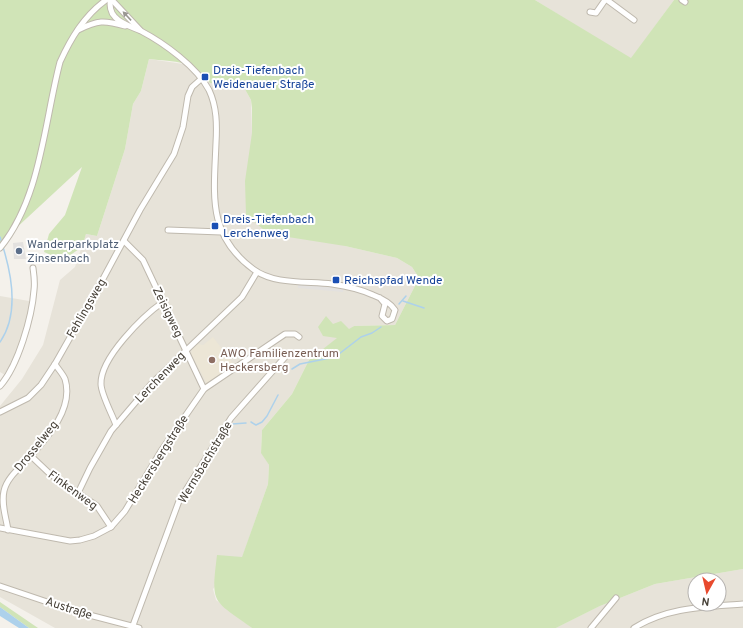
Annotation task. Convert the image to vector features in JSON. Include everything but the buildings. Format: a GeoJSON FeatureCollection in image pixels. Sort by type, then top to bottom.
{"type":"FeatureCollection","features":[{"type":"Feature","properties":{"kind":"street"},"geometry":{"type":"LineString","coordinates":[[0,248],[15,227],[26,203],[60,62],[77,30],[92,12],[106,0]]}},
{"type":"Feature","properties":{"kind":"street"},"geometry":{"type":"LineString","coordinates":[[111,0],[111,10],[114,16],[142,32],[182,60],[201,79],[209,90],[215,108],[217,127],[214,195],[215,214],[221,232],[230,249],[257,272],[280,280],[347,286],[380,298]]}},
{"type":"Feature","properties":{"kind":"street"},"geometry":{"type":"LineString","coordinates":[[111,0],[142,32]]}},
{"type":"Feature","properties":{"kind":"street"},"geometry":{"type":"LineString","coordinates":[[590,12],[596,13],[606,0],[634,20]]}},
{"type":"Feature","properties":{"kind":"street"},"geometry":{"type":"LineString","coordinates":[[77,30],[93,22],[104,21],[136,29]]}},
{"type":"Feature","properties":{"kind":"street","name":"Fehlingsweg"},"geometry":{"type":"LineString","coordinates":[[0,412],[28,398],[41,385],[54,364],[124,242],[140,210],[174,154],[184,123],[188,96],[192,86],[201,79]]}},
{"type":"Feature","properties":{"kind":"street"},"geometry":{"type":"LineString","coordinates":[[168,230],[221,232]]}},
{"type":"Feature","properties":{"kind":"street","name":"Zeisigweg"},"geometry":{"type":"LineString","coordinates":[[124,242],[143,260],[204,389]]}},
{"type":"Feature","properties":{"kind":"street"},"geometry":{"type":"LineString","coordinates":[[0,386],[12,370],[18,357],[34,289],[33,268]]}},
{"type":"Feature","properties":{"kind":"street","name":"Lerchenweg"},"geometry":{"type":"LineString","coordinates":[[78,493],[90,468],[116,425],[152,383],[242,297],[257,272]]}},
{"type":"Feature","properties":{"kind":"street"},"geometry":{"type":"LineString","coordinates":[[116,425],[101,385],[103,370],[133,327],[147,313],[163,302]]}},
{"type":"Feature","properties":{"kind":"street","name":"Heckersbergstraße"},"geometry":{"type":"LineString","coordinates":[[0,528],[70,541],[94,536],[111,527],[125,511],[161,451],[204,389],[285,334],[295,334],[299,337]]}},
{"type":"Feature","properties":{"kind":"street","name":"Wernsbachstraße"},"geometry":{"type":"LineString","coordinates":[[133,627],[179,501],[231,418],[286,356]]}},
{"type":"Feature","properties":{"kind":"street","name":"Drosselweg"},"geometry":{"type":"LineString","coordinates":[[8,530],[3,503],[4,489],[11,476],[31,456],[63,413],[67,388],[64,377],[54,364]]}},
{"type":"Feature","properties":{"kind":"street","name":"Finkenweg"},"geometry":{"type":"LineString","coordinates":[[31,456],[50,474],[97,506],[111,527]]}},
{"type":"Feature","properties":{"kind":"street","name":"Austraße"},"geometry":{"type":"LineString","coordinates":[[0,586],[74,612],[139,628]]}},
{"type":"Feature","properties":{"kind":"street"},"geometry":{"type":"LineString","coordinates":[[590,628],[616,598]]}},
{"type":"Feature","properties":{"kind":"street"},"geometry":{"type":"LineString","coordinates":[[634,628],[646,621],[670,612],[743,604]]}},
{"type":"Feature","properties":{"kind":"shaded area"},"geometry":{"type":"Polygon","coordinates":[[[535,0],[674,0],[631,59],[535,0]]]}},
{"type":"Feature","properties":{"kind":"shaded area"},"geometry":{"type":"Polygon","coordinates":[[[149,59],[190,65],[203,73],[242,84],[251,100],[252,133],[345,246],[397,258],[412,267],[419,278],[395,325],[354,326],[309,360],[292,394],[262,430],[261,452],[269,465],[268,484],[242,558],[213,589],[216,600],[252,628],[55,628],[0,597],[0,406],[22,379],[43,345],[60,280],[75,267],[86,234],[97,236],[125,149],[133,104],[141,91],[149,59]]]}},
{"type":"Feature","properties":{"kind":"shaded area","name":"Wanderparkplatz Zinsenbach"},"geometry":{"type":"Polygon","coordinates":[[[23,242],[26,259],[14,259],[13,243],[23,242]]]}},
{"type":"Feature","properties":{"kind":"shaded area"},"geometry":{"type":"Polygon","coordinates":[[[298,284],[344,288],[343,292],[298,288],[298,284]]]}},
{"type":"Feature","properties":{"kind":"shaded area"},"geometry":{"type":"Polygon","coordinates":[[[0,296],[29,301],[29,312],[17,353],[5,375],[0,372],[0,296]]]}},
{"type":"Feature","properties":{"kind":"shaded area","name":"AWO Familienzentrum Heckersberg"},"geometry":{"type":"Polygon","coordinates":[[[213,337],[235,366],[207,384],[191,354],[192,349],[197,344],[203,345],[213,337]]]}},
{"type":"Feature","properties":{"kind":"shaded area"},"geometry":{"type":"Polygon","coordinates":[[[743,569],[743,628],[556,628],[600,606],[655,584],[687,579],[687,612],[727,612],[727,572],[725,572],[743,569]]]}},
{"type":"Feature","properties":{"kind":"green space"},"geometry":{"type":"Polygon","coordinates":[[[0,0],[535,0],[631,58],[674,0],[743,0],[743,569],[725,572],[687,572],[687,579],[655,584],[600,606],[556,628],[252,628],[222,605],[217,599],[214,583],[217,555],[242,557],[268,484],[269,465],[261,453],[262,430],[292,394],[309,360],[337,338],[323,336],[318,327],[326,316],[333,324],[341,321],[349,329],[354,326],[395,325],[419,278],[412,267],[397,258],[345,246],[269,234],[246,215],[245,181],[252,133],[252,108],[251,100],[242,84],[210,83],[204,75],[191,66],[176,62],[149,59],[141,91],[133,104],[125,149],[97,236],[86,234],[82,247],[63,260],[44,252],[49,234],[65,215],[82,167],[0,243],[0,0]]]}},
{"type":"Feature","properties":{"kind":"green space"},"geometry":{"type":"Polygon","coordinates":[[[0,602],[38,628],[29,628],[0,607],[0,602]]]}},
{"type":"Feature","properties":{"kind":"water"},"geometry":{"type":"Polygon","coordinates":[[[0,607],[29,628],[19,628],[0,616],[0,607]]]}},
{"type":"Feature","properties":{"kind":"waterway"},"geometry":{"type":"LineString","coordinates":[[0,237],[2,243]]}},
{"type":"Feature","properties":{"kind":"waterway"},"geometry":{"type":"LineString","coordinates":[[0,342],[10,320],[12,308],[11,283],[3,247]]}},
{"type":"Feature","properties":{"kind":"waterway"},"geometry":{"type":"LineString","coordinates":[[399,304],[406,296]]}},
{"type":"Feature","properties":{"kind":"waterway"},"geometry":{"type":"LineString","coordinates":[[403,301],[424,308]]}},
{"type":"Feature","properties":{"kind":"waterway"},"geometry":{"type":"LineString","coordinates":[[292,369],[300,364],[335,357],[361,337],[372,333],[381,327]]}},
{"type":"Feature","properties":{"kind":"waterway"},"geometry":{"type":"LineString","coordinates":[[251,422],[256,425],[262,422],[267,416],[278,395]]}},
{"type":"Feature","properties":{"kind":"waterway"},"geometry":{"type":"LineString","coordinates":[[232,424],[246,423]]}},
{"type":"Feature","properties":{"kind":"place","name":"Dreis-Tiefenbach Weidenauer Straße"},"geometry":{"type":"Point","coordinates":[205,77]}},
{"type":"Feature","properties":{"kind":"place","name":"Dreis-Tiefenbach Lerchenweg"},"geometry":{"type":"Point","coordinates":[215,226]}},
{"type":"Feature","properties":{"kind":"place","name":"Wanderparkplatz Zinsenbach"},"geometry":{"type":"Point","coordinates":[19,251]}},
{"type":"Feature","properties":{"kind":"place","name":"Reichspfad Wende"},"geometry":{"type":"Point","coordinates":[336,280]}},
{"type":"Feature","properties":{"kind":"place","name":"AWO Familienzentrum Heckersberg"},"geometry":{"type":"Point","coordinates":[212,360]}}]}
